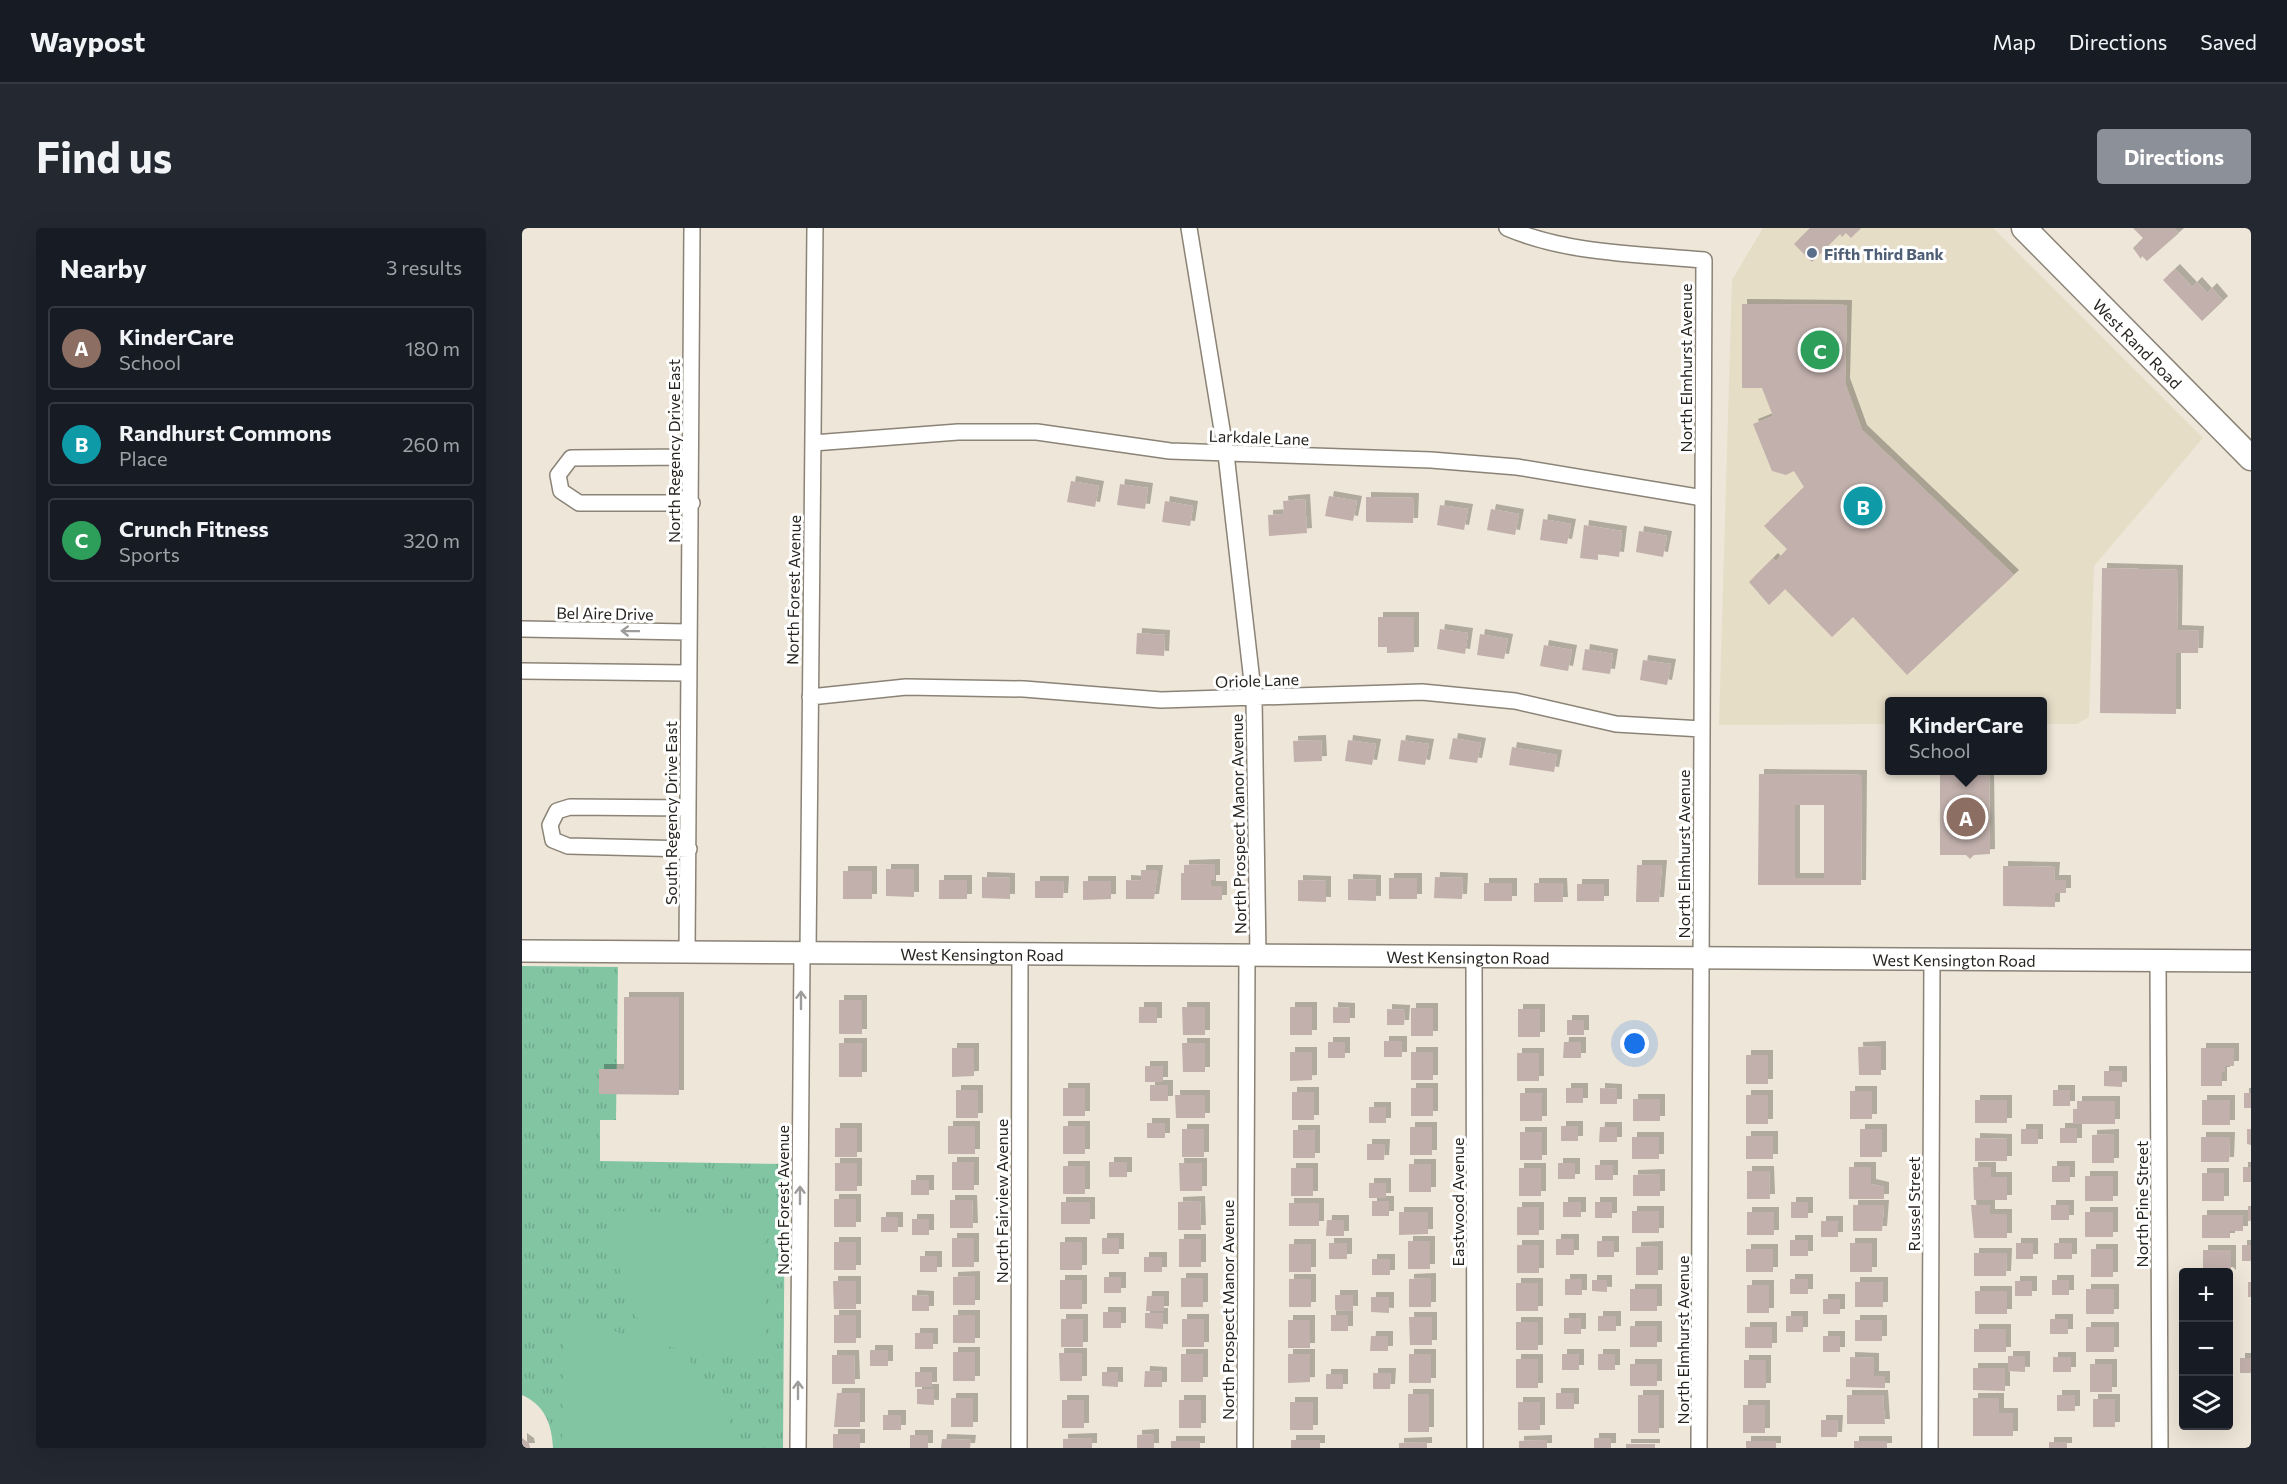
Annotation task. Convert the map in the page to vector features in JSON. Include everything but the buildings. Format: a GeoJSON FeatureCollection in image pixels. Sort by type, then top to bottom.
{"type":"FeatureCollection","features":[{"type":"Feature","properties":{"kind":"main road","name":"West Rand Road"},"geometry":{"type":"LineString","coordinates":[[2024,228],[2251,458]]}},
{"type":"Feature","properties":{"kind":"main road","name":"West Kensington Road"},"geometry":{"type":"LineString","coordinates":[[522,951],[2251,961]]}},
{"type":"Feature","properties":{"kind":"street","name":"North Regency Drive East"},"geometry":{"type":"LineString","coordinates":[[687,673],[692,502],[689,457],[692,228]]}},
{"type":"Feature","properties":{"kind":"street","name":"North Forest Avenue"},"geometry":{"type":"LineString","coordinates":[[798,1448],[815,228]]}},
{"type":"Feature","properties":{"kind":"street","name":"North Prospect Manor Avenue"},"geometry":{"type":"LineString","coordinates":[[1189,228],[1226,454],[1254,699],[1245,1448]]}},
{"type":"Feature","properties":{"kind":"street","name":"North Elmhurst Avenue"},"geometry":{"type":"LineString","coordinates":[[1507,228],[1535,240],[1584,249],[1704,260],[1699,1448]]}},
{"type":"Feature","properties":{"kind":"street","name":"Larkdale Lane"},"geometry":{"type":"LineString","coordinates":[[813,443],[958,432],[1037,432],[1170,451],[1431,460],[1517,467],[1703,498]]}},
{"type":"Feature","properties":{"kind":"street"},"geometry":{"type":"LineString","coordinates":[[689,457],[571,458],[558,475],[561,491],[579,502],[692,502]]}},
{"type":"Feature","properties":{"kind":"street","name":"Bel Aire Drive"},"geometry":{"type":"LineString","coordinates":[[522,629],[688,632]]}},
{"type":"Feature","properties":{"kind":"street"},"geometry":{"type":"LineString","coordinates":[[522,671],[687,673]]}},
{"type":"Feature","properties":{"kind":"street","name":"South Regency Drive East"},"geometry":{"type":"LineString","coordinates":[[687,673],[689,849],[687,952]]}},
{"type":"Feature","properties":{"kind":"street","name":"Oriole Lane"},"geometry":{"type":"LineString","coordinates":[[810,697],[906,687],[1024,689],[1161,700],[1254,699],[1422,692],[1515,701],[1616,724],[1702,729]]}},
{"type":"Feature","properties":{"kind":"street"},"geometry":{"type":"LineString","coordinates":[[688,808],[570,807],[557,811],[550,825],[553,840],[568,846],[689,849]]}},
{"type":"Feature","properties":{"kind":"street","name":"North Fairview Avenue"},"geometry":{"type":"LineString","coordinates":[[1018,1448],[1020,954]]}},
{"type":"Feature","properties":{"kind":"street","name":"Eastwood Avenue"},"geometry":{"type":"LineString","coordinates":[[1474,957],[1475,1448]]}},
{"type":"Feature","properties":{"kind":"street","name":"Russel Street"},"geometry":{"type":"LineString","coordinates":[[1930,1448],[1932,959]]}},
{"type":"Feature","properties":{"kind":"street","name":"North Pine Street"},"geometry":{"type":"LineString","coordinates":[[2158,960],[2160,1448]]}},
{"type":"Feature","properties":{"kind":"shaded area"},"geometry":{"type":"Polygon","coordinates":[[[1763,228],[1993,228],[2203,438],[2094,566],[2089,717],[2077,724],[2047,724],[2047,697],[1885,697],[1885,724],[1719,725],[1732,280],[1763,228]]]}},
{"type":"Feature","properties":{"kind":"green space"},"geometry":{"type":"Polygon","coordinates":[[[522,966],[618,967],[616,1120],[600,1120],[600,1161],[785,1164],[783,1448],[553,1448],[549,1424],[542,1410],[522,1395],[522,966]]]}},
{"type":"Feature","properties":{"kind":"green space"},"geometry":{"type":"Polygon","coordinates":[[[612,1211],[748,1214],[764,1227],[766,1359],[689,1352],[666,1345],[652,1336],[640,1322],[624,1286],[615,1246],[612,1211]]]}},
{"type":"Feature","properties":{"kind":"green space"},"geometry":{"type":"Polygon","coordinates":[[[564,1323],[614,1331],[688,1359],[726,1406],[737,1448],[562,1448],[564,1323]]]}},
{"type":"Feature","properties":{"kind":"place","name":"Fifth Third Bank"},"geometry":{"type":"Point","coordinates":[1812,253]}},
{"type":"Feature","properties":{"kind":"place","name":"Crunch Fitness"},"geometry":{"type":"Point","coordinates":[1820,350]}},
{"type":"Feature","properties":{"kind":"place","name":"Randhurst Commons"},"geometry":{"type":"Point","coordinates":[1863,506]}},
{"type":"Feature","properties":{"kind":"place","name":"KinderCare"},"geometry":{"type":"Point","coordinates":[1966,817]}}]}
